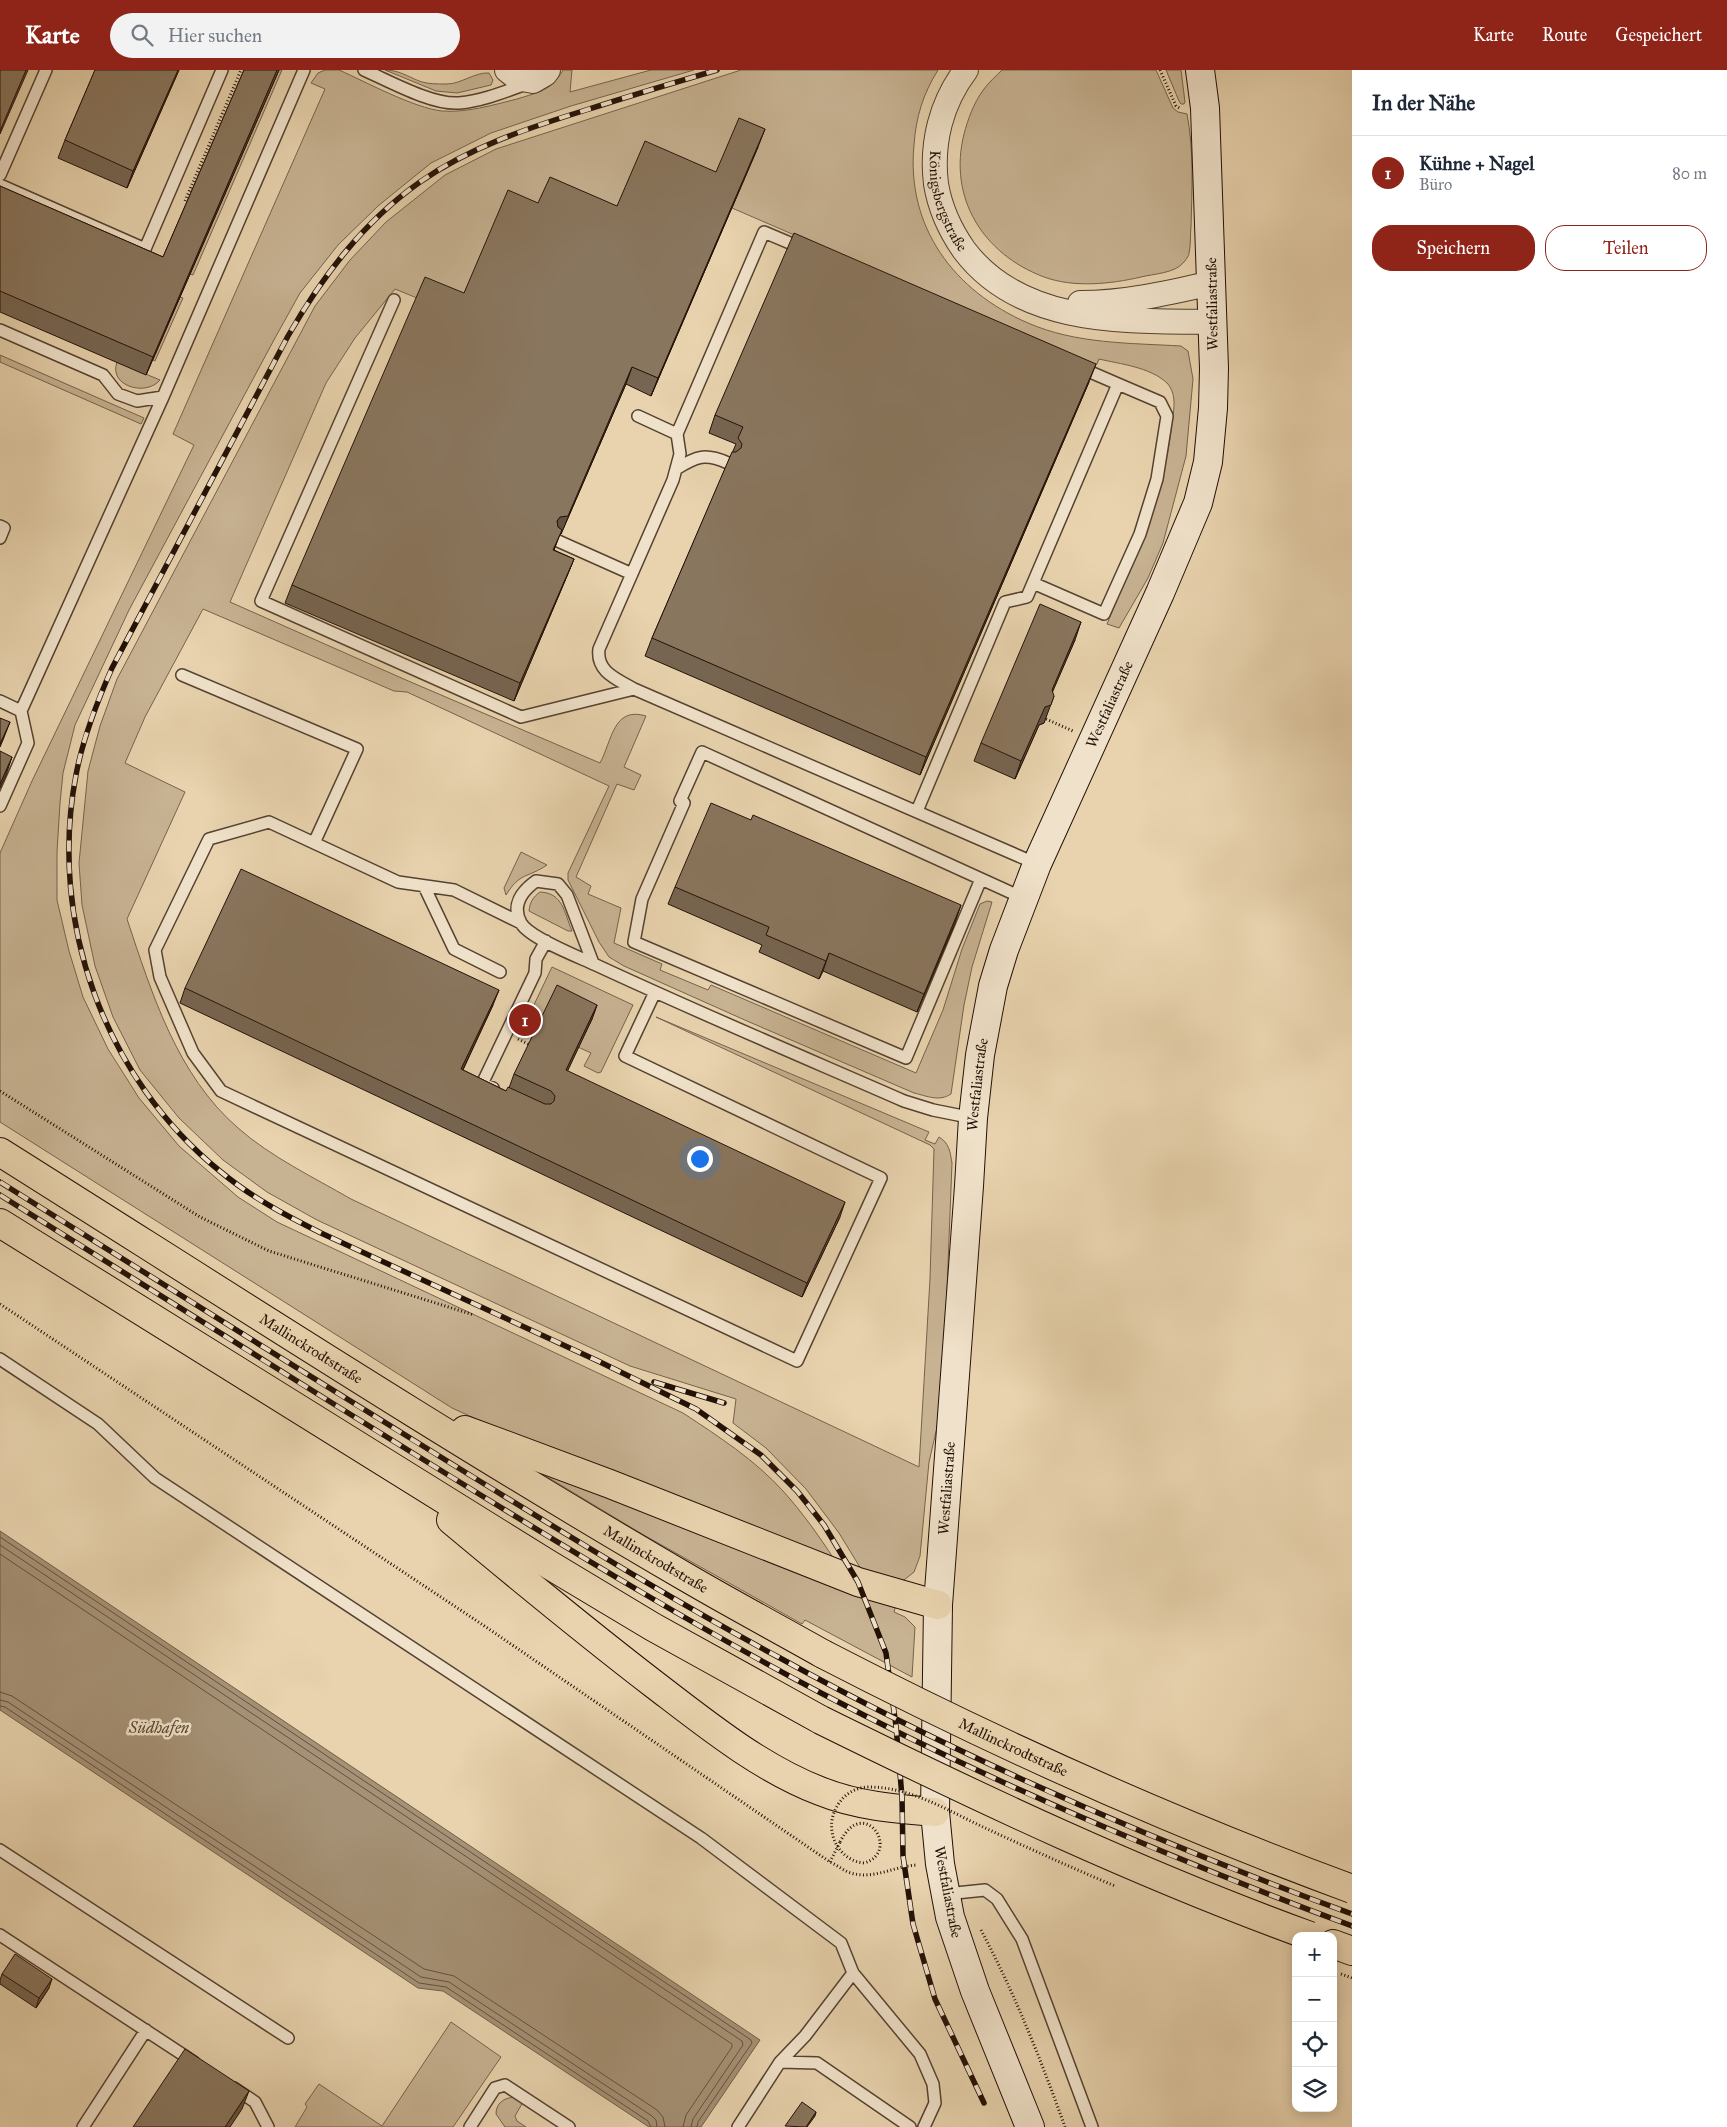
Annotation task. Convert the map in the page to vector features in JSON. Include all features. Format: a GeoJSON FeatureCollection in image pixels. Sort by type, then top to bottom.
{"type":"FeatureCollection","features":[{"type":"Feature","properties":{"kind":"highway","name":"Mallinckrodtstraße"},"geometry":{"type":"LineString","coordinates":[[0,1152],[405,1407],[684,1576],[823,1654],[915,1702],[1098,1788],[1188,1826],[1352,1889]]}},
{"type":"Feature","properties":{"kind":"highway"},"geometry":{"type":"LineString","coordinates":[[0,1223],[371,1454],[654,1627],[821,1720],[918,1768],[1075,1841],[1300,1932]]}},
{"type":"Feature","properties":{"kind":"highway"},"geometry":{"type":"LineString","coordinates":[[405,1407],[610,1484],[858,1582],[938,1605]]}},
{"type":"Feature","properties":{"kind":"highway"},"geometry":{"type":"LineString","coordinates":[[371,1454],[613,1652],[720,1733],[777,1770],[819,1791],[842,1799],[892,1808],[935,1812]]}},
{"type":"Feature","properties":{"kind":"highway"},"geometry":{"type":"LineString","coordinates":[[1337,1945],[1352,1951]]}},
{"type":"Feature","properties":{"kind":"street"},"geometry":{"type":"LineString","coordinates":[[508,70],[517,78],[540,76]]}},
{"type":"Feature","properties":{"kind":"street","name":"Königsbergstraße"},"geometry":{"type":"LineString","coordinates":[[966,70],[952,92],[939,124],[934,159],[940,201],[949,227],[969,256],[982,270],[1008,290],[1062,311],[1090,317],[1213,322]]}},
{"type":"Feature","properties":{"kind":"street","name":"Westfaliastraße"},"geometry":{"type":"LineString","coordinates":[[1030,2127],[975,1991],[950,1917],[940,1864],[935,1812],[938,1605],[973,1118],[980,1055],[993,986],[1023,898],[1160,593],[1198,503],[1208,462],[1214,408],[1213,322],[1205,108],[1200,70]]}},
{"type":"Feature","properties":{"kind":"street","name":"Königsbergstraße"},"geometry":{"type":"LineString","coordinates":[[1033,301],[1106,303],[1212,283]]}},
{"type":"Feature","properties":{"kind":"lane"},"geometry":{"type":"LineString","coordinates":[[0,175],[46,70]]}},
{"type":"Feature","properties":{"kind":"lane"},"geometry":{"type":"LineString","coordinates":[[0,185],[146,248],[222,70]]}},
{"type":"Feature","properties":{"kind":"lane"},"geometry":{"type":"LineString","coordinates":[[0,806],[28,743],[21,711],[162,397],[304,70]]}},
{"type":"Feature","properties":{"kind":"lane"},"geometry":{"type":"LineString","coordinates":[[364,70],[427,97],[457,103],[489,97],[540,76]]}},
{"type":"Feature","properties":{"kind":"lane"},"geometry":{"type":"LineString","coordinates":[[819,255],[764,232],[677,434],[680,454],[673,480],[599,649],[598,659],[606,673],[634,689],[1037,864]]}},
{"type":"Feature","properties":{"kind":"lane"},"geometry":{"type":"LineString","coordinates":[[394,300],[261,601],[521,717],[634,689]]}},
{"type":"Feature","properties":{"kind":"lane"},"geometry":{"type":"LineString","coordinates":[[0,330],[103,375],[118,394],[137,401],[162,397]]}},
{"type":"Feature","properties":{"kind":"lane"},"geometry":{"type":"LineString","coordinates":[[1033,583],[1104,614],[1140,534],[1157,480],[1167,416],[1160,402],[1073,364]]}},
{"type":"Feature","properties":{"kind":"lane"},"geometry":{"type":"LineString","coordinates":[[917,811],[1005,602],[1027,597],[1118,384]]}},
{"type":"Feature","properties":{"kind":"lane"},"geometry":{"type":"LineString","coordinates":[[638,416],[677,434]]}},
{"type":"Feature","properties":{"kind":"lane"},"geometry":{"type":"LineString","coordinates":[[676,469],[696,457],[714,457],[728,463]]}},
{"type":"Feature","properties":{"kind":"lane"},"geometry":{"type":"LineString","coordinates":[[0,526],[4,528],[0,538]]}},
{"type":"Feature","properties":{"kind":"lane"},"geometry":{"type":"LineString","coordinates":[[558,541],[632,574]]}},
{"type":"Feature","properties":{"kind":"lane"},"geometry":{"type":"LineString","coordinates":[[182,675],[357,749],[314,843]]}},
{"type":"Feature","properties":{"kind":"lane"},"geometry":{"type":"LineString","coordinates":[[0,702],[21,711]]}},
{"type":"Feature","properties":{"kind":"lane"},"geometry":{"type":"LineString","coordinates":[[981,879],[906,1058],[634,942],[642,900],[684,803],[680,801],[702,752],[1023,898]]}},
{"type":"Feature","properties":{"kind":"lane"},"geometry":{"type":"LineString","coordinates":[[655,992],[625,1056],[881,1178],[797,1360],[221,1091],[193,1053],[160,977],[155,950],[208,839],[269,822],[398,882],[454,890],[521,923],[530,932],[546,941],[655,992],[904,1101],[933,1110],[973,1118]]}},
{"type":"Feature","properties":{"kind":"lane"},"geometry":{"type":"LineString","coordinates":[[521,923],[517,912],[518,900],[525,889],[536,881],[558,884],[567,895],[593,963]]}},
{"type":"Feature","properties":{"kind":"lane"},"geometry":{"type":"LineString","coordinates":[[424,886],[454,949],[500,972]]}},
{"type":"Feature","properties":{"kind":"lane"},"geometry":{"type":"LineString","coordinates":[[500,1092],[482,1084],[535,973],[536,959],[546,941]]}},
{"type":"Feature","properties":{"kind":"lane"},"geometry":{"type":"LineString","coordinates":[[0,1359],[98,1424],[156,1478],[701,1838],[841,1943],[853,1973],[920,2054],[933,2084],[935,2103],[924,2127]]}},
{"type":"Feature","properties":{"kind":"lane"},"geometry":{"type":"LineString","coordinates":[[0,1850],[288,2038]]}},
{"type":"Feature","properties":{"kind":"lane"},"geometry":{"type":"LineString","coordinates":[[946,1894],[985,1890],[997,1899],[1022,1939],[1092,2127]]}},
{"type":"Feature","properties":{"kind":"lane"},"geometry":{"type":"LineString","coordinates":[[0,1935],[200,2066]]}},
{"type":"Feature","properties":{"kind":"lane"},"geometry":{"type":"LineString","coordinates":[[738,2127],[780,2062],[805,2036],[853,1973]]}},
{"type":"Feature","properties":{"kind":"lane"},"geometry":{"type":"LineString","coordinates":[[83,2127],[146,2030]]}},
{"type":"Feature","properties":{"kind":"lane"},"geometry":{"type":"LineString","coordinates":[[780,2062],[817,2063],[910,2127]]}},
{"type":"Feature","properties":{"kind":"lane"},"geometry":{"type":"LineString","coordinates":[[224,2081],[255,2102],[263,2125]]}},
{"type":"Feature","properties":{"kind":"lane"},"geometry":{"type":"LineString","coordinates":[[473,2126],[494,2088],[505,2085],[570,2127]]}},
{"type":"Feature","properties":{"kind":"path"},"geometry":{"type":"LineString","coordinates":[[184,202],[242,70]]}},
{"type":"Feature","properties":{"kind":"path"},"geometry":{"type":"LineString","coordinates":[[1160,70],[1176,106],[1186,109]]}},
{"type":"Feature","properties":{"kind":"path"},"geometry":{"type":"LineString","coordinates":[[1046,719],[1094,741]]}},
{"type":"Feature","properties":{"kind":"path"},"geometry":{"type":"LineString","coordinates":[[0,1091],[200,1217],[269,1251],[474,1315]]}},
{"type":"Feature","properties":{"kind":"path"},"geometry":{"type":"LineString","coordinates":[[0,1304],[483,1625],[830,1862],[851,1873],[873,1876],[904,1866],[940,1864]]}},
{"type":"Feature","properties":{"kind":"path"},"geometry":{"type":"LineString","coordinates":[[830,1862],[840,1842],[848,1828],[854,1824],[870,1825],[875,1828],[880,1838],[876,1856],[864,1863],[853,1861],[843,1854],[837,1845],[831,1830],[833,1814],[840,1800],[855,1790],[870,1787],[889,1789],[923,1798],[1077,1870],[1123,1889]]}},
{"type":"Feature","properties":{"kind":"path"},"geometry":{"type":"LineString","coordinates":[[978,1926],[1006,1977],[1038,2053],[1065,2127]]}},
{"type":"Feature","properties":{"kind":"shaded area"},"geometry":{"type":"Polygon","coordinates":[[[279,70],[282,70],[193,275],[190,274],[279,70]]]}},
{"type":"Feature","properties":{"kind":"shaded area"},"geometry":{"type":"Polygon","coordinates":[[[325,70],[339,70],[418,105],[442,111],[451,111],[489,106],[544,90],[554,82],[563,70],[572,70],[570,92],[651,70],[694,70],[571,106],[491,133],[431,163],[378,206],[338,245],[300,293],[129,610],[75,725],[63,773],[57,852],[57,900],[69,951],[83,997],[108,1049],[139,1098],[179,1146],[238,1197],[277,1222],[683,1413],[736,1449],[772,1480],[804,1516],[834,1559],[516,1437],[452,1408],[0,1122],[0,853],[32,781],[194,445],[173,434],[325,89],[311,83],[318,73],[325,70]]]}},
{"type":"Feature","properties":{"kind":"shaded area"},"geometry":{"type":"Polygon","coordinates":[[[385,70],[398,72],[432,84],[458,82],[484,73],[489,73],[493,80],[491,85],[457,93],[436,91],[385,70]]]}},
{"type":"Feature","properties":{"kind":"shaded area"},"geometry":{"type":"Polygon","coordinates":[[[741,70],[938,70],[924,97],[916,125],[914,175],[918,203],[927,229],[940,253],[957,274],[978,293],[1002,310],[1046,330],[1084,339],[1181,346],[1188,351],[1193,379],[1186,456],[1163,543],[1148,578],[1119,628],[1107,624],[1138,550],[1163,475],[1174,402],[1172,392],[1167,383],[1152,373],[1134,367],[1099,359],[1097,364],[1092,364],[732,208],[758,147],[710,190],[610,224],[532,221],[457,311],[395,289],[355,338],[326,383],[230,602],[600,763],[611,736],[620,721],[627,716],[635,714],[646,716],[624,767],[641,775],[634,790],[617,784],[576,877],[591,886],[588,894],[621,908],[614,943],[662,964],[660,970],[708,990],[711,985],[916,1073],[943,1010],[962,949],[980,904],[987,901],[992,902],[972,967],[964,1005],[951,1094],[937,1098],[914,1093],[747,1021],[624,966],[609,957],[599,942],[568,880],[568,873],[609,786],[407,692],[394,691],[203,609],[145,717],[125,763],[185,792],[127,919],[146,976],[169,1032],[198,1084],[238,1128],[264,1148],[351,1199],[919,1467],[930,1279],[934,1149],[930,1145],[656,1017],[929,1132],[925,1140],[935,1144],[939,1137],[942,1139],[949,1148],[952,1163],[943,1392],[941,1410],[929,1462],[920,1556],[914,1572],[904,1580],[887,1581],[861,1569],[839,1533],[806,1489],[766,1448],[733,1423],[736,1399],[630,1366],[317,1220],[267,1192],[223,1160],[179,1118],[140,1070],[113,1017],[95,966],[82,905],[79,863],[88,771],[100,726],[117,679],[315,306],[350,260],[386,222],[445,175],[496,149],[741,70]]]}},
{"type":"Feature","properties":{"kind":"shaded area"},"geometry":{"type":"Polygon","coordinates":[[[1002,70],[1156,70],[1173,108],[1178,112],[1187,114],[1191,142],[1192,199],[1190,247],[1188,257],[1184,262],[1175,269],[1164,273],[1117,282],[1068,283],[1044,277],[1022,267],[988,239],[975,221],[966,201],[961,180],[960,158],[964,134],[974,105],[986,86],[1002,70]]]}},
{"type":"Feature","properties":{"kind":"shaded area"},"geometry":{"type":"Polygon","coordinates":[[[1166,70],[1181,70],[1184,104],[1181,104],[1179,101],[1166,70]]]}},
{"type":"Feature","properties":{"kind":"shaded area"},"geometry":{"type":"Polygon","coordinates":[[[180,297],[183,298],[155,361],[153,360],[180,297]]]}},
{"type":"Feature","properties":{"kind":"shaded area"},"geometry":{"type":"Polygon","coordinates":[[[0,355],[144,418],[141,424],[0,362],[0,355]]]}},
{"type":"Feature","properties":{"kind":"shaded area"},"geometry":{"type":"Polygon","coordinates":[[[117,362],[160,380],[146,388],[130,386],[123,383],[118,377],[116,370],[117,362]]]}},
{"type":"Feature","properties":{"kind":"shaded area"},"geometry":{"type":"Polygon","coordinates":[[[521,852],[547,865],[520,879],[506,895],[504,888],[521,852]]]}},
{"type":"Feature","properties":{"kind":"shaded area"},"geometry":{"type":"Polygon","coordinates":[[[540,892],[548,893],[558,900],[562,905],[572,931],[568,931],[529,911],[532,900],[540,892]]]}},
{"type":"Feature","properties":{"kind":"shaded area"},"geometry":{"type":"Polygon","coordinates":[[[552,967],[633,1005],[601,1072],[598,1073],[584,1066],[591,1053],[578,1047],[592,1019],[534,1036],[522,1030],[552,967]]]}},
{"type":"Feature","properties":{"kind":"shaded area"},"geometry":{"type":"Polygon","coordinates":[[[529,1466],[896,1605],[894,1612],[905,1617],[915,1627],[912,1677],[805,1620],[802,1624],[642,1534],[529,1466]]]}},
{"type":"Feature","properties":{"kind":"shaded area"},"geometry":{"type":"Polygon","coordinates":[[[451,2022],[501,2057],[453,2127],[295,2127],[307,2107],[305,2104],[319,2084],[382,2126],[451,2022]]]}},
{"type":"Feature","properties":{"kind":"shaded area"},"geometry":{"type":"Polygon","coordinates":[[[514,2097],[523,2102],[515,2116],[517,2121],[526,2127],[505,2127],[496,2114],[497,2107],[501,2102],[514,2097]]]}},
{"type":"Feature","properties":{"kind":"water","name":"Südhafen"},"geometry":{"type":"Polygon","coordinates":[[[0,1531],[760,2040],[701,2127],[649,2127],[443,1991],[418,1988],[0,1710],[0,1531]]]}},
{"type":"Feature","properties":{"kind":"building"},"geometry":{"type":"Polygon","coordinates":[[[0,70],[26,70],[0,131],[0,70]]]}},
{"type":"Feature","properties":{"kind":"building"},"geometry":{"type":"Polygon","coordinates":[[[95,70],[178,70],[133,171],[65,140],[95,70]]]}},
{"type":"Feature","properties":{"kind":"building"},"geometry":{"type":"Polygon","coordinates":[[[244,70],[277,70],[153,357],[0,291],[0,186],[163,257],[244,70]]]}},
{"type":"Feature","properties":{"kind":"building"},"geometry":{"type":"Polygon","coordinates":[[[739,118],[765,129],[658,378],[632,367],[568,516],[560,517],[557,521],[558,527],[562,530],[553,550],[574,559],[520,683],[292,585],[425,277],[464,293],[508,190],[538,203],[550,177],[617,206],[645,141],[716,172],[739,118]]]}},
{"type":"Feature","properties":{"kind":"building"},"geometry":{"type":"Polygon","coordinates":[[[794,233],[1096,364],[926,757],[652,638],[732,452],[736,452],[741,448],[742,444],[738,438],[743,427],[715,415],[794,233]]]}},
{"type":"Feature","properties":{"kind":"building"},"geometry":{"type":"Polygon","coordinates":[[[1040,604],[1081,622],[1052,690],[1054,696],[1051,705],[1045,707],[1021,761],[981,743],[1040,604]]]}},
{"type":"Feature","properties":{"kind":"building"},"geometry":{"type":"Polygon","coordinates":[[[0,718],[10,722],[0,744],[0,718]]]}},
{"type":"Feature","properties":{"kind":"building"},"geometry":{"type":"Polygon","coordinates":[[[0,751],[12,757],[0,784],[0,751]]]}},
{"type":"Feature","properties":{"kind":"building"},"geometry":{"type":"Polygon","coordinates":[[[711,803],[751,820],[753,815],[961,905],[924,994],[829,953],[826,961],[766,935],[769,927],[675,887],[711,803]]]}},
{"type":"Feature","properties":{"kind":"building"},"geometry":{"type":"Polygon","coordinates":[[[241,869],[499,990],[461,1069],[506,1091],[508,1087],[545,1104],[551,1104],[554,1101],[555,1096],[551,1091],[514,1074],[557,985],[597,1005],[566,1070],[845,1202],[807,1283],[185,988],[241,869]]]}},
{"type":"Feature","properties":{"kind":"building"},"geometry":{"type":"Polygon","coordinates":[[[15,1954],[52,1979],[39,1998],[2,1974],[15,1954]]]}},
{"type":"Feature","properties":{"kind":"building"},"geometry":{"type":"Polygon","coordinates":[[[185,2049],[249,2091],[225,2127],[133,2127],[185,2049]]]}},
{"type":"Feature","properties":{"kind":"building"},"geometry":{"type":"Polygon","coordinates":[[[802,2102],[816,2112],[806,2127],[785,2126],[802,2102]]]}},
{"type":"Feature","properties":{"kind":"railway"},"geometry":{"type":"LineString","coordinates":[[717,70],[543,124],[479,149],[439,170],[399,198],[345,252],[315,293],[288,336],[106,681],[87,733],[76,775],[69,830],[70,885],[79,940],[94,993],[116,1044],[145,1091],[180,1134],[221,1172],[244,1190],[321,1233],[598,1361],[696,1409],[761,1455],[797,1491],[824,1525],[858,1582],[886,1653],[896,1726],[902,1797],[903,1856],[913,1924],[935,1999],[984,2103]]}},
{"type":"Feature","properties":{"kind":"railway"},"geometry":{"type":"LineString","coordinates":[[0,1182],[549,1524],[741,1637],[849,1695],[1061,1797],[1206,1858],[1352,1914]]}},
{"type":"Feature","properties":{"kind":"railway"},"geometry":{"type":"LineString","coordinates":[[0,1195],[510,1513],[776,1669],[885,1726],[1082,1818],[1216,1874],[1352,1926]]}},
{"type":"Feature","properties":{"kind":"railway"},"geometry":{"type":"LineString","coordinates":[[654,1382],[724,1403]]}},
{"type":"Feature","properties":{"kind":"place","name":"Kühne + Nagel"},"geometry":{"type":"Point","coordinates":[525,1020]}}]}
